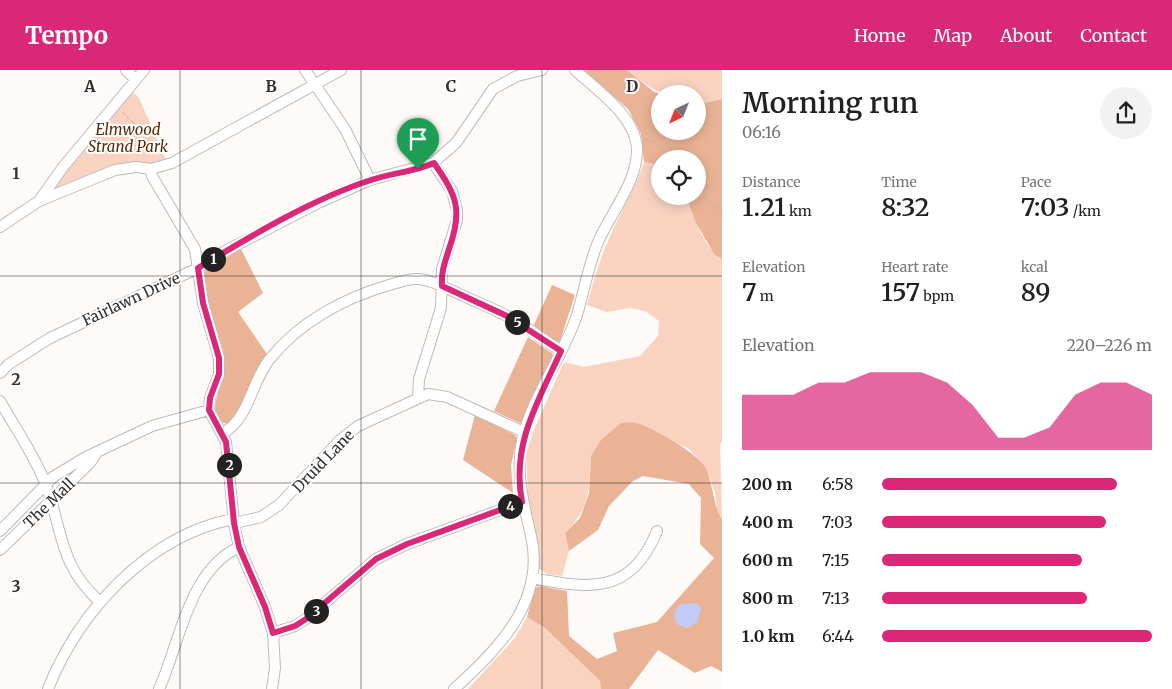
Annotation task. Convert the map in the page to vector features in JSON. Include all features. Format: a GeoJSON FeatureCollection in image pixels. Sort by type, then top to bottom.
{"type":"FeatureCollection","features":[{"type":"Feature","properties":{"kind":"street"},"geometry":{"type":"LineString","coordinates":[[126,70],[136,80]]}},
{"type":"Feature","properties":{"kind":"street"},"geometry":{"type":"LineString","coordinates":[[39,201],[63,167],[144,70]]}},
{"type":"Feature","properties":{"kind":"street"},"geometry":{"type":"LineString","coordinates":[[305,70],[345,129],[370,180]]}},
{"type":"Feature","properties":{"kind":"street"},"geometry":{"type":"LineString","coordinates":[[0,227],[39,201],[115,170],[146,168],[172,162],[341,70]]}},
{"type":"Feature","properties":{"kind":"street","name":"Fairlawn Drive"},"geometry":{"type":"LineString","coordinates":[[0,373],[9,364],[50,338],[198,268],[295,214],[370,180],[434,163],[456,143],[494,90],[517,76],[542,70]]}},
{"type":"Feature","properties":{"kind":"street"},"geometry":{"type":"LineString","coordinates":[[454,689],[510,632],[522,611],[532,578],[532,538],[522,502],[519,469],[524,432],[576,318],[598,242],[633,171],[637,149],[636,140],[629,124],[575,70]]}},
{"type":"Feature","properties":{"kind":"street"},"geometry":{"type":"LineString","coordinates":[[418,398],[419,379],[441,308],[442,269],[455,232],[457,210],[452,190],[434,163]]}},
{"type":"Feature","properties":{"kind":"street"},"geometry":{"type":"LineString","coordinates":[[146,168],[189,236],[195,249],[203,303],[219,358],[219,374],[210,398],[209,410],[223,433],[228,450],[234,521],[239,547],[265,607],[273,633],[275,668],[272,689]]}},
{"type":"Feature","properties":{"kind":"street"},"geometry":{"type":"LineString","coordinates":[[223,433],[232,428],[240,418],[257,379],[273,355],[320,315],[352,298],[404,280],[419,279],[442,286],[507,316],[561,351]]}},
{"type":"Feature","properties":{"kind":"street","name":"Druid Lane"},"geometry":{"type":"LineString","coordinates":[[48,689],[66,650],[100,602],[133,570],[166,547],[202,529],[261,517],[272,510],[287,498],[340,440],[358,426],[428,394],[447,397],[524,432]]}},
{"type":"Feature","properties":{"kind":"street"},"geometry":{"type":"LineString","coordinates":[[0,401],[46,484],[60,540],[69,562],[86,587],[100,602]]}},
{"type":"Feature","properties":{"kind":"street","name":"The Mall"},"geometry":{"type":"LineString","coordinates":[[0,531],[53,477],[86,457],[96,454],[152,426],[209,410]]}},
{"type":"Feature","properties":{"kind":"street","name":"The Mall"},"geometry":{"type":"LineString","coordinates":[[0,550],[90,464],[96,454]]}},
{"type":"Feature","properties":{"kind":"street"},"geometry":{"type":"LineString","coordinates":[[273,633],[295,626],[306,619],[376,559],[399,548],[522,502]]}},
{"type":"Feature","properties":{"kind":"street"},"geometry":{"type":"LineString","coordinates":[[532,578],[585,586],[596,586],[620,579],[642,560],[657,531]]}},
{"type":"Feature","properties":{"kind":"street"},"geometry":{"type":"LineString","coordinates":[[159,689],[190,602],[217,562],[239,547]]}},
{"type":"Feature","properties":{"kind":"path"},"geometry":{"type":"LineString","coordinates":[[115,105],[138,127],[136,143],[146,168]]}},
{"type":"Feature","properties":{"kind":"path"},"geometry":{"type":"LineString","coordinates":[[636,140],[645,139],[654,142],[662,150]]}},
{"type":"Feature","properties":{"kind":"path"},"geometry":{"type":"LineString","coordinates":[[706,199],[722,212]]}},
{"type":"Feature","properties":{"kind":"green space"},"geometry":{"type":"Polygon","coordinates":[[[627,70],[722,70],[722,99],[706,104],[706,85],[651,85],[651,88],[627,70]]]}},
{"type":"Feature","properties":{"kind":"green space","name":"Elmwood Strand Park"},"geometry":{"type":"Polygon","coordinates":[[[133,92],[139,98],[166,160],[146,164],[123,164],[51,192],[50,190],[133,92]]]}},
{"type":"Feature","properties":{"kind":"green space"},"geometry":{"type":"Polygon","coordinates":[[[644,162],[651,163],[651,205],[690,205],[705,240],[715,254],[722,259],[722,441],[720,445],[722,519],[718,514],[715,492],[705,466],[689,449],[637,423],[591,456],[587,498],[579,515],[565,533],[569,551],[562,576],[547,574],[537,567],[537,541],[528,500],[526,454],[533,432],[564,362],[584,367],[640,356],[658,336],[659,321],[645,311],[630,308],[607,312],[587,305],[605,247],[644,162]]]}},
{"type":"Feature","properties":{"kind":"green space"},"geometry":{"type":"Polygon","coordinates":[[[527,617],[545,628],[600,681],[601,689],[468,689],[515,638],[527,617]]]}},
{"type":"Feature","properties":{"kind":"shaded area"},"geometry":{"type":"Polygon","coordinates":[[[584,70],[627,70],[651,90],[651,140],[706,140],[706,103],[722,99],[722,259],[714,254],[696,223],[689,205],[706,205],[706,150],[651,150],[651,163],[644,162],[641,134],[628,109],[584,70]]]}},
{"type":"Feature","properties":{"kind":"shaded area"},"geometry":{"type":"Polygon","coordinates":[[[241,249],[263,293],[238,312],[267,354],[239,408],[227,424],[220,421],[216,415],[216,400],[224,376],[225,362],[222,346],[209,307],[204,272],[207,268],[241,249]]]}},
{"type":"Feature","properties":{"kind":"shaded area"},"geometry":{"type":"Polygon","coordinates":[[[552,285],[575,295],[560,341],[557,342],[533,327],[552,285]]]}},
{"type":"Feature","properties":{"kind":"shaded area"},"geometry":{"type":"Polygon","coordinates":[[[528,337],[552,353],[553,356],[523,422],[520,423],[494,411],[528,337]]]}},
{"type":"Feature","properties":{"kind":"shaded area"},"geometry":{"type":"Polygon","coordinates":[[[475,415],[515,435],[517,438],[511,465],[513,493],[463,460],[475,415]]]}},
{"type":"Feature","properties":{"kind":"shaded area"},"geometry":{"type":"Polygon","coordinates":[[[621,423],[643,425],[663,435],[695,456],[706,468],[717,510],[722,519],[722,672],[711,666],[695,673],[658,650],[629,689],[601,689],[600,681],[545,628],[527,617],[535,588],[540,586],[567,591],[569,636],[597,659],[617,651],[613,633],[657,622],[714,558],[700,544],[701,498],[689,484],[643,476],[633,481],[609,506],[598,530],[569,551],[565,533],[580,518],[589,493],[591,456],[601,440],[621,423]]]}},
{"type":"Feature","properties":{"kind":"water"},"geometry":{"type":"Polygon","coordinates":[[[697,603],[701,609],[698,621],[688,628],[678,625],[674,616],[678,607],[681,604],[697,603]]]}},
{"type":"Feature","properties":{"kind":"route"},"geometry":{"type":"LineString","coordinates":[[434,163],[448,183],[456,201],[457,220],[455,232],[442,269],[442,286],[507,316],[561,351],[524,432],[519,469],[522,502],[390,551],[368,564],[306,619],[295,626],[273,633],[265,607],[239,547],[234,523],[228,450],[223,433],[209,410],[210,398],[220,366],[217,348],[211,334],[203,303],[198,268],[225,251],[320,202],[370,180],[418,169],[434,163]]}}]}
